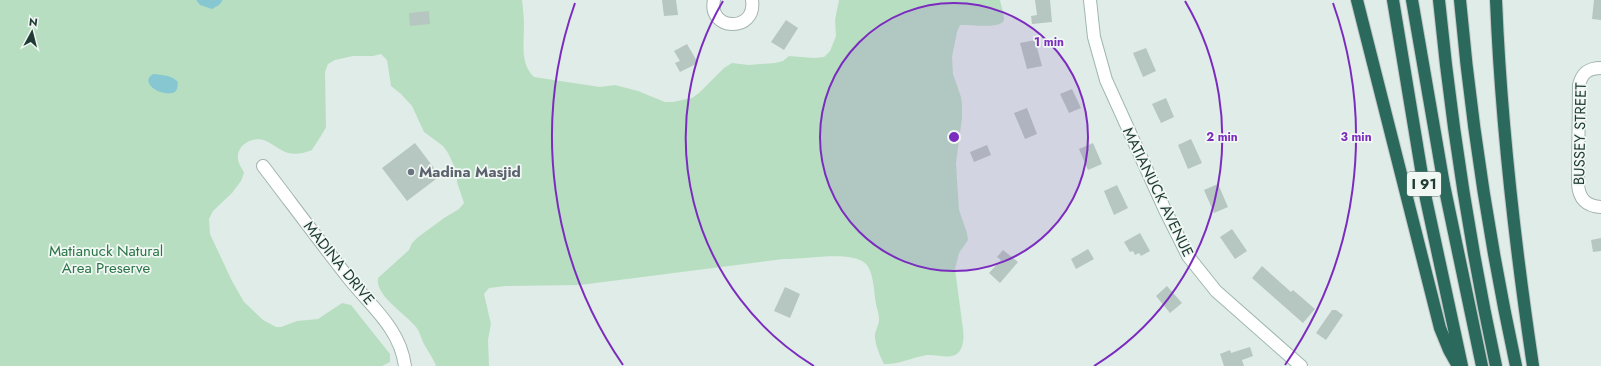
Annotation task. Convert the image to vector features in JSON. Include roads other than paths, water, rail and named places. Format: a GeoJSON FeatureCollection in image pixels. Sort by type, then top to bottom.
{"type":"FeatureCollection","features":[{"type":"Feature","properties":{"kind":"highway"},"geometry":{"type":"LineString","coordinates":[[1357,0],[1440,328],[1449,350],[1458,366]]}},
{"type":"Feature","properties":{"kind":"highway","name":"I 91"},"geometry":{"type":"LineString","coordinates":[[1393,0],[1428,206],[1462,366]]}},
{"type":"Feature","properties":{"kind":"highway"},"geometry":{"type":"LineString","coordinates":[[1412,0],[1444,185],[1482,366]]}},
{"type":"Feature","properties":{"kind":"highway"},"geometry":{"type":"LineString","coordinates":[[1439,0],[1449,91],[1464,199],[1496,366]]}},
{"type":"Feature","properties":{"kind":"highway"},"geometry":{"type":"LineString","coordinates":[[1460,0],[1468,83],[1481,178],[1498,278],[1516,366]]}},
{"type":"Feature","properties":{"kind":"highway"},"geometry":{"type":"LineString","coordinates":[[1496,0],[1508,174],[1519,270],[1533,366]]}},
{"type":"Feature","properties":{"kind":"street"},"geometry":{"type":"LineString","coordinates":[[714,0],[716,15],[720,19],[730,24],[743,22],[748,18],[751,12],[752,0]]}},
{"type":"Feature","properties":{"kind":"street","name":"MATIANUCK AVENUE"},"geometry":{"type":"LineString","coordinates":[[1090,0],[1094,37],[1106,80],[1165,210],[1188,256],[1216,290],[1301,366]]}},
{"type":"Feature","properties":{"kind":"street","name":"BUSSEY STREET"},"geometry":{"type":"LineString","coordinates":[[1601,68],[1587,70],[1581,76],[1579,85],[1578,184],[1579,193],[1582,200],[1588,205],[1601,207]]}},
{"type":"Feature","properties":{"kind":"street","name":"MADINA DRIVE"},"geometry":{"type":"LineString","coordinates":[[263,166],[351,281],[391,328],[400,345],[405,366]]}},
{"type":"Feature","properties":{"kind":"water"},"geometry":{"type":"Polygon","coordinates":[[[196,0],[223,0],[219,5],[212,9],[200,5],[196,0]]]}},
{"type":"Feature","properties":{"kind":"water"},"geometry":{"type":"Polygon","coordinates":[[[153,74],[167,76],[176,80],[178,82],[175,92],[164,93],[154,89],[148,81],[153,74]]]}},
{"type":"Feature","properties":{"kind":"place","name":"Madina Masjid"},"geometry":{"type":"Point","coordinates":[411,172]}},
{"type":"Feature","properties":{"kind":"park label","name":"Matianuck Natural Area Preserve"},"geometry":{"type":"Point","coordinates":[106,260]}}]}
